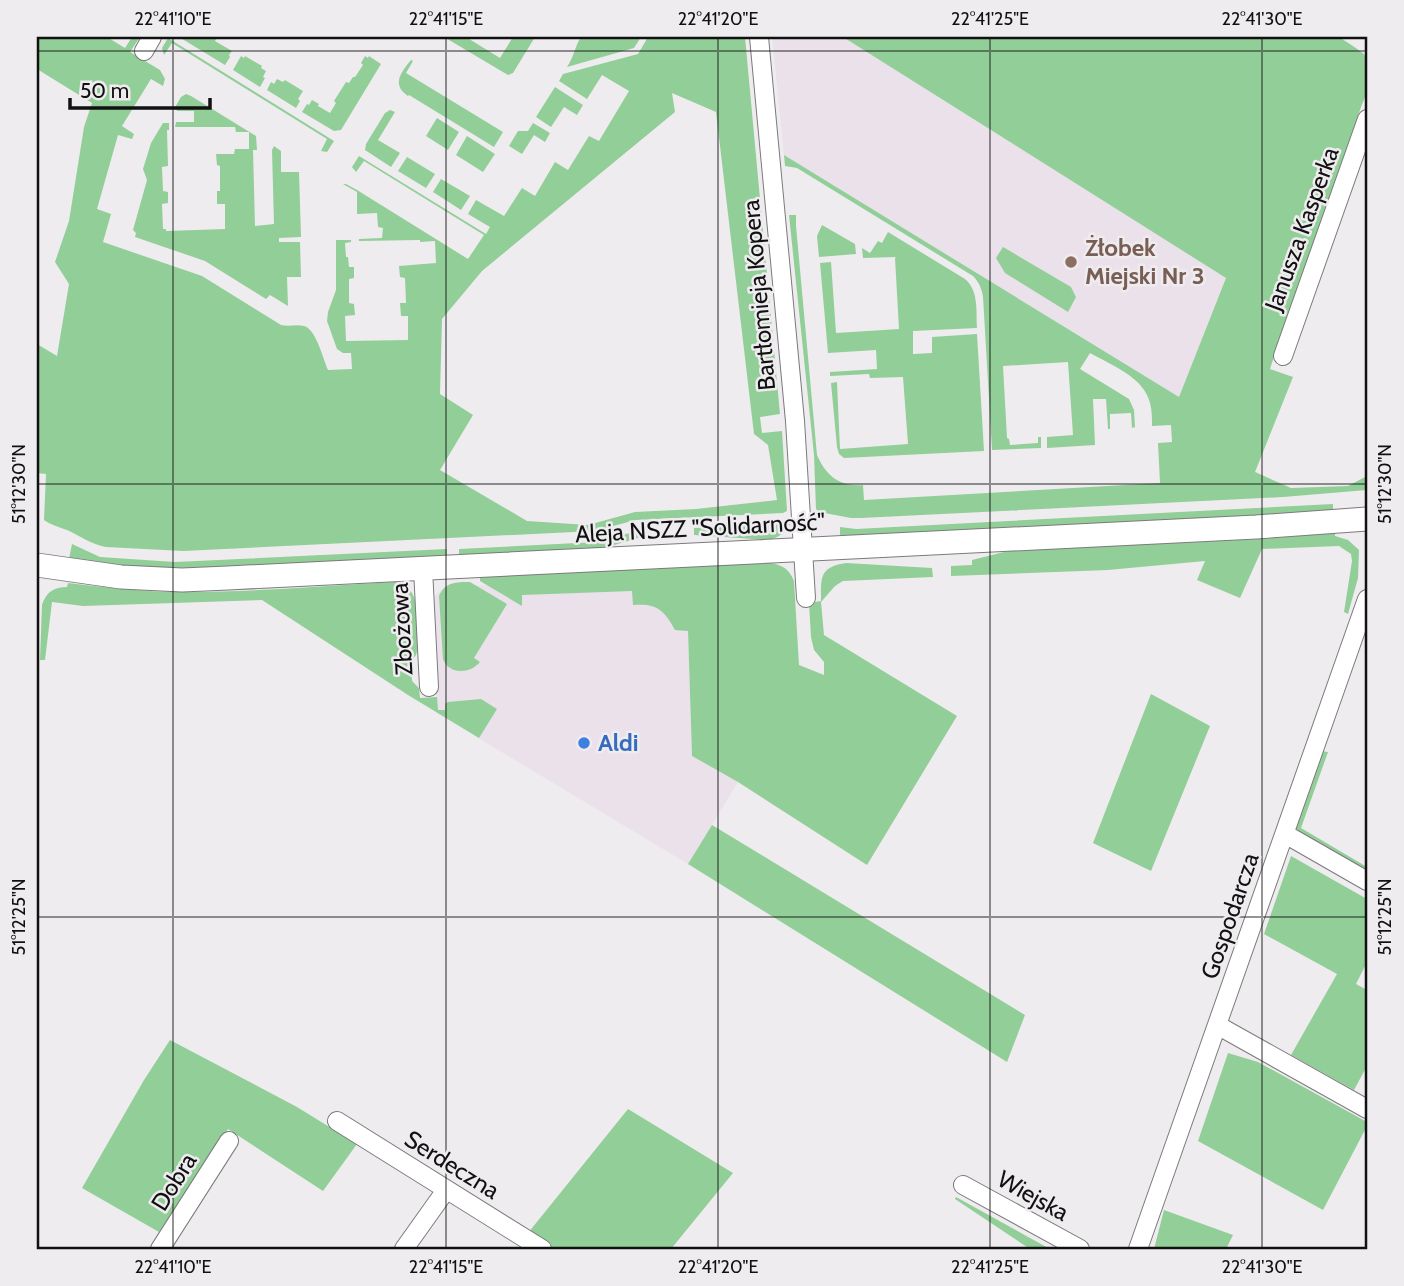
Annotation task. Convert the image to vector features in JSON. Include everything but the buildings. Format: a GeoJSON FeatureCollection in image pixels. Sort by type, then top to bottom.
{"type":"FeatureCollection","features":[{"type":"Feature","properties":{"kind":"street","name":"Bartłomieja Kopera"},"geometry":{"type":"LineString","coordinates":[[759,37],[795,421],[806,598]]}},
{"type":"Feature","properties":{"kind":"street","name":"Janusza Kasperka"},"geometry":{"type":"LineString","coordinates":[[1283,356],[1367,119]]}},
{"type":"Feature","properties":{"kind":"street","name":"Aleja NSZZ \"Solidarność\""},"geometry":{"type":"LineString","coordinates":[[37,565],[112,576],[182,580],[1256,527],[1367,519]]}},
{"type":"Feature","properties":{"kind":"street","name":"Zbożowa"},"geometry":{"type":"LineString","coordinates":[[423,569],[429,687]]}},
{"type":"Feature","properties":{"kind":"street","name":"Gospodarcza"},"geometry":{"type":"LineString","coordinates":[[1138,1249],[1367,599]]}},
{"type":"Feature","properties":{"kind":"street"},"geometry":{"type":"LineString","coordinates":[[1284,834],[1367,881]]}},
{"type":"Feature","properties":{"kind":"street"},"geometry":{"type":"LineString","coordinates":[[1217,1025],[1367,1109]]}},
{"type":"Feature","properties":{"kind":"street","name":"Serdeczna"},"geometry":{"type":"LineString","coordinates":[[337,1121],[541,1249]]}},
{"type":"Feature","properties":{"kind":"street","name":"Dobra"},"geometry":{"type":"LineString","coordinates":[[160,1249],[229,1141]]}},
{"type":"Feature","properties":{"kind":"street","name":"Wiejska"},"geometry":{"type":"LineString","coordinates":[[963,1185],[1080,1249]]}},
{"type":"Feature","properties":{"kind":"street"},"geometry":{"type":"LineString","coordinates":[[404,1249],[446,1190]]}},
{"type":"Feature","properties":{"kind":"shaded area"},"geometry":{"type":"Polygon","coordinates":[[[772,37],[843,37],[1226,278],[1179,397],[784,155],[772,37]]]}},
{"type":"Feature","properties":{"kind":"shaded area"},"geometry":{"type":"Polygon","coordinates":[[[686,576],[692,756],[738,782],[688,864],[437,713],[434,597],[444,587],[686,576]]]}},
{"type":"Feature","properties":{"kind":"green space"},"geometry":{"type":"Polygon","coordinates":[[[37,37],[107,37],[125,48],[132,37],[140,37],[130,52],[160,70],[165,79],[163,86],[151,79],[122,126],[134,134],[132,139],[118,135],[97,209],[111,214],[103,242],[202,276],[281,325],[308,328],[316,338],[328,370],[352,369],[351,353],[343,353],[337,349],[327,321],[336,290],[336,240],[351,240],[345,243],[346,257],[349,267],[354,267],[354,278],[349,279],[349,303],[354,304],[355,315],[345,316],[346,341],[408,340],[408,316],[401,316],[400,303],[406,303],[405,278],[400,277],[399,266],[436,263],[435,241],[359,241],[382,238],[383,228],[378,227],[377,213],[357,214],[357,192],[343,184],[357,190],[468,259],[484,235],[364,161],[356,172],[352,167],[359,156],[486,234],[490,227],[468,214],[476,200],[504,216],[522,188],[535,196],[555,162],[568,170],[589,136],[599,141],[629,91],[602,75],[587,99],[559,81],[563,74],[638,54],[648,37],[745,37],[780,414],[760,417],[762,433],[782,431],[787,511],[636,520],[594,531],[183,551],[106,547],[47,522],[44,520],[46,474],[37,473],[37,344],[57,356],[69,284],[55,262],[69,221],[84,127],[92,103],[37,69],[37,37]],[[672,93],[675,112],[482,271],[442,319],[440,394],[473,415],[440,470],[527,521],[588,525],[635,512],[696,509],[777,500],[768,445],[754,434],[716,112],[672,93]]]}},
{"type":"Feature","properties":{"kind":"green space"},"geometry":{"type":"Polygon","coordinates":[[[179,37],[217,37],[215,41],[232,51],[225,65],[179,37]]]}},
{"type":"Feature","properties":{"kind":"green space"},"geometry":{"type":"Polygon","coordinates":[[[444,37],[466,37],[500,58],[513,37],[535,37],[513,73],[508,75],[444,37]]]}},
{"type":"Feature","properties":{"kind":"green space"},"geometry":{"type":"Polygon","coordinates":[[[581,37],[641,37],[634,48],[567,67],[581,37]]]}},
{"type":"Feature","properties":{"kind":"green space"},"geometry":{"type":"Polygon","coordinates":[[[843,37],[1339,37],[1364,54],[1367,92],[1270,369],[1293,377],[1255,472],[1291,488],[1348,486],[1367,476],[1367,490],[1283,497],[861,518],[819,512],[816,509],[814,455],[789,215],[796,215],[817,455],[835,479],[847,484],[863,485],[864,500],[1160,483],[1158,443],[1172,442],[1171,425],[1152,426],[1150,403],[1141,386],[1126,373],[1090,353],[1080,369],[1129,399],[1134,410],[1135,427],[1132,428],[1131,413],[1110,414],[1108,429],[1106,399],[1093,399],[1095,445],[1047,448],[1047,437],[1073,435],[1068,362],[1003,366],[1007,438],[1010,445],[1038,443],[1038,437],[1041,437],[1041,448],[992,450],[983,297],[977,281],[973,276],[797,168],[785,166],[784,155],[1179,397],[1226,278],[843,37]]]}},
{"type":"Feature","properties":{"kind":"green space"},"geometry":{"type":"Polygon","coordinates":[[[168,38],[334,141],[327,152],[321,151],[327,139],[172,43],[164,55],[162,48],[168,38]]]}},
{"type":"Feature","properties":{"kind":"green space"},"geometry":{"type":"Polygon","coordinates":[[[241,56],[262,66],[266,71],[260,87],[233,70],[241,56]]]}},
{"type":"Feature","properties":{"kind":"green space"},"geometry":{"type":"Polygon","coordinates":[[[365,56],[381,64],[341,130],[334,131],[302,112],[312,100],[330,113],[346,82],[349,83],[355,77],[363,65],[361,63],[365,56]]]}},
{"type":"Feature","properties":{"kind":"green space"},"geometry":{"type":"Polygon","coordinates":[[[411,60],[413,61],[406,73],[503,132],[494,147],[403,92],[399,78],[411,60]]]}},
{"type":"Feature","properties":{"kind":"green space"},"geometry":{"type":"Polygon","coordinates":[[[277,79],[283,82],[285,80],[303,91],[296,108],[267,90],[271,82],[274,84],[277,79]]]}},
{"type":"Feature","properties":{"kind":"green space"},"geometry":{"type":"Polygon","coordinates":[[[555,87],[583,105],[577,115],[564,107],[551,127],[536,117],[555,87]]]}},
{"type":"Feature","properties":{"kind":"green space"},"geometry":{"type":"Polygon","coordinates":[[[186,94],[256,136],[257,150],[253,150],[255,226],[274,224],[274,146],[281,151],[281,172],[299,172],[301,237],[279,238],[279,242],[300,242],[301,277],[287,277],[288,306],[270,295],[266,299],[205,261],[135,237],[133,230],[147,180],[143,169],[151,143],[163,123],[169,123],[169,130],[168,166],[162,167],[163,191],[168,192],[168,203],[162,204],[163,229],[225,229],[225,204],[217,204],[220,166],[217,165],[216,154],[234,154],[235,149],[249,149],[249,132],[236,132],[235,127],[175,127],[176,122],[194,122],[194,111],[174,109],[186,94]]]}},
{"type":"Feature","properties":{"kind":"green space"},"geometry":{"type":"Polygon","coordinates":[[[390,110],[395,112],[378,140],[400,153],[391,167],[365,150],[385,113],[390,110]]]}},
{"type":"Feature","properties":{"kind":"green space"},"geometry":{"type":"Polygon","coordinates":[[[437,118],[459,132],[448,150],[426,136],[437,118]]]}},
{"type":"Feature","properties":{"kind":"green space"},"geometry":{"type":"Polygon","coordinates":[[[533,123],[550,133],[545,142],[534,135],[522,154],[509,146],[518,131],[528,131],[533,123]]]}},
{"type":"Feature","properties":{"kind":"green space"},"geometry":{"type":"Polygon","coordinates":[[[467,136],[495,154],[483,172],[456,155],[467,136]]]}},
{"type":"Feature","properties":{"kind":"green space"},"geometry":{"type":"Polygon","coordinates":[[[407,157],[435,174],[426,188],[398,171],[407,157]]]}},
{"type":"Feature","properties":{"kind":"green space"},"geometry":{"type":"Polygon","coordinates":[[[441,179],[470,196],[461,210],[433,192],[441,179]]]}},
{"type":"Feature","properties":{"kind":"green space"},"geometry":{"type":"Polygon","coordinates":[[[822,225],[855,244],[856,254],[819,257],[817,236],[822,225]]]}},
{"type":"Feature","properties":{"kind":"green space"},"geometry":{"type":"Polygon","coordinates":[[[888,232],[965,279],[973,289],[977,328],[913,331],[913,354],[932,353],[932,337],[977,334],[984,451],[844,458],[839,454],[831,383],[837,382],[840,449],[908,444],[903,377],[870,378],[869,374],[830,376],[830,372],[877,369],[876,350],[828,353],[820,263],[831,262],[836,333],[899,329],[896,257],[863,258],[862,248],[870,253],[878,241],[882,243],[888,232]]]}},
{"type":"Feature","properties":{"kind":"green space"},"geometry":{"type":"Polygon","coordinates":[[[1003,247],[1071,287],[1076,297],[1068,312],[1005,273],[996,258],[1003,247]]]}},
{"type":"Feature","properties":{"kind":"green space"},"geometry":{"type":"Polygon","coordinates":[[[1333,504],[1333,510],[1252,516],[840,536],[840,527],[856,529],[1333,504]]]}},
{"type":"Feature","properties":{"kind":"green space"},"geometry":{"type":"Polygon","coordinates":[[[790,524],[776,538],[769,540],[694,535],[694,528],[790,524]]]}},
{"type":"Feature","properties":{"kind":"green space"},"geometry":{"type":"Polygon","coordinates":[[[637,531],[638,538],[604,548],[459,555],[459,549],[597,542],[637,531]]]}},
{"type":"Feature","properties":{"kind":"green space"},"geometry":{"type":"Polygon","coordinates":[[[1335,533],[1335,536],[1348,540],[1359,550],[1358,578],[1348,614],[1344,612],[1352,561],[1351,554],[1339,546],[1262,549],[1240,598],[1197,580],[1205,561],[1108,570],[951,576],[951,566],[972,565],[972,560],[1008,551],[1335,533]]]}},
{"type":"Feature","properties":{"kind":"green space"},"geometry":{"type":"Polygon","coordinates":[[[72,544],[100,557],[175,562],[447,549],[447,556],[173,568],[113,565],[69,559],[72,544]]]}},
{"type":"Feature","properties":{"kind":"green space"},"geometry":{"type":"Polygon","coordinates":[[[770,563],[785,568],[794,581],[799,665],[824,675],[824,662],[814,650],[811,637],[809,603],[821,601],[822,580],[826,571],[846,563],[932,568],[933,577],[843,581],[821,602],[824,635],[957,716],[867,865],[738,782],[692,756],[688,631],[675,630],[659,609],[648,605],[633,605],[632,591],[522,595],[522,606],[480,581],[480,577],[770,563]]]}},
{"type":"Feature","properties":{"kind":"green space"},"geometry":{"type":"Polygon","coordinates":[[[395,582],[411,591],[417,608],[418,648],[411,661],[412,681],[419,688],[420,698],[437,697],[438,710],[445,710],[445,704],[448,702],[481,699],[497,709],[479,738],[262,600],[83,606],[52,602],[45,660],[40,660],[42,605],[51,591],[67,587],[68,583],[144,591],[198,592],[395,582]]]}},
{"type":"Feature","properties":{"kind":"green space"},"geometry":{"type":"Polygon","coordinates":[[[470,582],[507,604],[474,658],[480,662],[471,669],[460,671],[450,668],[443,659],[439,596],[448,585],[470,582]]]}},
{"type":"Feature","properties":{"kind":"green space"},"geometry":{"type":"Polygon","coordinates":[[[1151,694],[1210,726],[1151,871],[1093,843],[1151,694]]]}},
{"type":"Feature","properties":{"kind":"green space"},"geometry":{"type":"Polygon","coordinates":[[[1321,751],[1328,752],[1301,828],[1367,867],[1367,872],[1296,832],[1294,825],[1321,751]]]}},
{"type":"Feature","properties":{"kind":"green space"},"geometry":{"type":"Polygon","coordinates":[[[712,825],[1025,1015],[1007,1062],[688,864],[712,825]]]}},
{"type":"Feature","properties":{"kind":"green space"},"geometry":{"type":"Polygon","coordinates":[[[1291,856],[1367,899],[1367,962],[1356,984],[1367,990],[1367,1066],[1354,1090],[1291,1055],[1337,974],[1264,934],[1291,856]]]}},
{"type":"Feature","properties":{"kind":"green space"},"geometry":{"type":"Polygon","coordinates":[[[170,1040],[297,1107],[357,1144],[323,1191],[228,1129],[159,1232],[82,1188],[170,1040]]]}},
{"type":"Feature","properties":{"kind":"green space"},"geometry":{"type":"Polygon","coordinates":[[[1228,1053],[1258,1062],[1367,1122],[1323,1210],[1198,1141],[1228,1053]]]}},
{"type":"Feature","properties":{"kind":"green space"},"geometry":{"type":"Polygon","coordinates":[[[628,1109],[733,1173],[671,1249],[554,1249],[528,1233],[628,1109]]]}},
{"type":"Feature","properties":{"kind":"green space"},"geometry":{"type":"Polygon","coordinates":[[[956,1197],[1050,1249],[1030,1249],[955,1199],[956,1197]]]}},
{"type":"Feature","properties":{"kind":"green space"},"geometry":{"type":"Polygon","coordinates":[[[1164,1210],[1233,1235],[1226,1249],[1154,1249],[1164,1210]]]}},
{"type":"Feature","properties":{"kind":"place","name":"Żłobek Miejski Nr 3"},"geometry":{"type":"Point","coordinates":[1071,262]}},
{"type":"Feature","properties":{"kind":"place","name":"Aldi"},"geometry":{"type":"Point","coordinates":[584,743]}}]}
